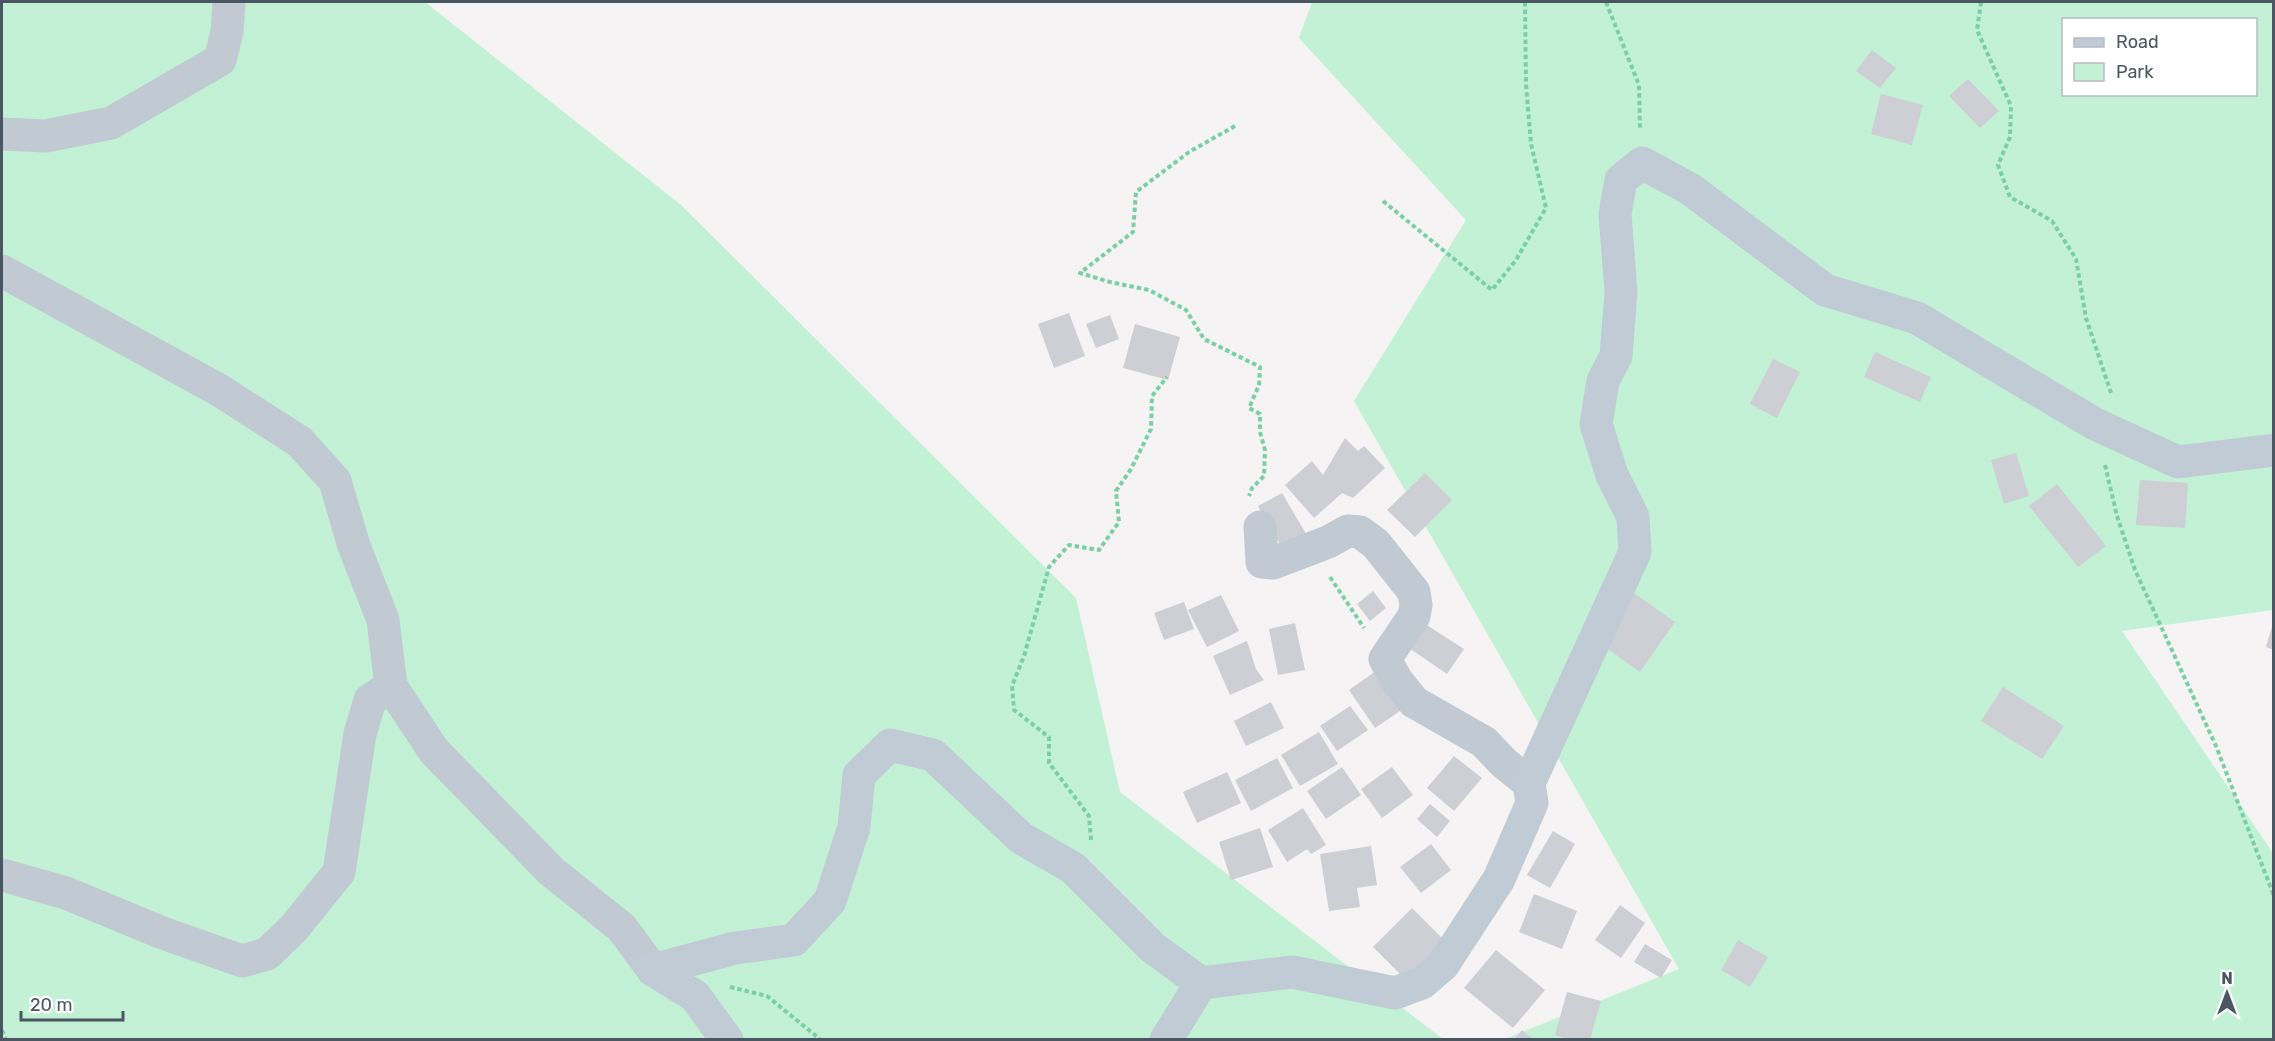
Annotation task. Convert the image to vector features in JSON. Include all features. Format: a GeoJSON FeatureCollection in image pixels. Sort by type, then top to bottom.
{"type":"FeatureCollection","features":[{"type":"Feature","properties":{"kind":"street"},"geometry":{"type":"LineString","coordinates":[[2,134],[46,136],[111,123],[210,66],[220,60],[227,32],[229,2]]}},
{"type":"Feature","properties":{"kind":"street"},"geometry":{"type":"LineString","coordinates":[[653,970],[735,948],[794,940],[830,901],[854,827],[859,775],[890,745],[933,755],[1021,838],[1073,868],[1152,947],[1201,983],[1292,972],[1395,993],[1422,983],[1443,965],[1499,879],[1532,803],[1529,783],[1635,552],[1633,517],[1612,475],[1596,424],[1603,381],[1617,356],[1621,292],[1616,214],[1621,180],[1642,164],[1689,189],[1826,290],[1917,318],[2095,424],[2178,462],[2274,450]]}},
{"type":"Feature","properties":{"kind":"street"},"geometry":{"type":"LineString","coordinates":[[2,271],[219,390],[300,442],[335,482],[354,546],[383,620],[391,686],[434,751],[551,871],[622,928],[653,970],[695,996],[727,1040]]}},
{"type":"Feature","properties":{"kind":"street"},"geometry":{"type":"LineString","coordinates":[[1260,527],[1263,562],[1267,564],[1273,564],[1328,542],[1348,531],[1360,532],[1376,544],[1414,592],[1416,605],[1414,616],[1385,658],[1397,681],[1414,702],[1484,742],[1504,763],[1529,783]]}},
{"type":"Feature","properties":{"kind":"street"},"geometry":{"type":"LineString","coordinates":[[2,875],[66,893],[160,932],[242,961],[267,954],[294,928],[339,872],[360,734],[370,700],[391,686]]}},
{"type":"Feature","properties":{"kind":"street"},"geometry":{"type":"LineString","coordinates":[[1166,1040],[1201,983]]}},
{"type":"Feature","properties":{"kind":"path"},"geometry":{"type":"LineString","coordinates":[[1383,201],[1492,290],[1516,260],[1546,208],[1531,144],[1526,85],[1525,2]]}},
{"type":"Feature","properties":{"kind":"path"},"geometry":{"type":"LineString","coordinates":[[1606,2],[1639,85],[1642,164]]}},
{"type":"Feature","properties":{"kind":"path"},"geometry":{"type":"LineString","coordinates":[[1981,2],[1977,30],[2011,106],[2010,137],[1998,165],[2010,197],[2052,221],[2076,259],[2086,318],[2114,399],[2095,424],[2116,516],[2135,570],[2216,746],[2274,896]]}},
{"type":"Feature","properties":{"kind":"path"},"geometry":{"type":"LineString","coordinates":[[1235,126],[1190,152],[1136,192],[1133,232],[1080,273],[1149,290],[1186,310],[1204,339],[1260,367],[1259,385],[1249,408],[1260,414],[1264,476],[1252,488],[1243,509],[1260,527]]}},
{"type":"Feature","properties":{"kind":"path"},"geometry":{"type":"LineString","coordinates":[[1073,868],[1092,838],[1089,816],[1049,763],[1049,737],[1014,710],[1012,686],[1024,656],[1049,567],[1069,545],[1099,550],[1119,522],[1116,491],[1131,469],[1151,429],[1152,396],[1167,377]]}},
{"type":"Feature","properties":{"kind":"path"},"geometry":{"type":"LineString","coordinates":[[1328,542],[1328,570],[1332,582],[1385,658]]}},
{"type":"Feature","properties":{"kind":"path"},"geometry":{"type":"LineString","coordinates":[[722,985],[768,996],[821,1040]]}},
{"type":"Feature","properties":{"kind":"path"},"geometry":{"type":"LineString","coordinates":[[2,1030],[6,1040]]}},
{"type":"Feature","properties":{"kind":"green space"},"geometry":{"type":"Polygon","coordinates":[[[2,2],[425,2],[681,205],[1076,598],[1120,792],[1443,1039],[2,1040],[2,2]]]}},
{"type":"Feature","properties":{"kind":"green space"},"geometry":{"type":"Polygon","coordinates":[[[1312,2],[2273,2],[2273,610],[2122,631],[2273,853],[2273,1039],[1505,1039],[1679,969],[1354,401],[1466,220],[1299,38],[1312,2]]]}},
{"type":"Feature","properties":{"kind":"building"},"geometry":{"type":"Polygon","coordinates":[[[1872,50],[1896,68],[1880,88],[1856,71],[1872,50]]]}},
{"type":"Feature","properties":{"kind":"building"},"geometry":{"type":"Polygon","coordinates":[[[1968,79],[1999,111],[1980,128],[1949,96],[1968,79]]]}},
{"type":"Feature","properties":{"kind":"building"},"geometry":{"type":"Polygon","coordinates":[[[1881,94],[1923,105],[1912,145],[1871,134],[1881,94]]]}},
{"type":"Feature","properties":{"kind":"building"},"geometry":{"type":"Polygon","coordinates":[[[1069,313],[1085,356],[1054,368],[1038,324],[1069,313]]]}},
{"type":"Feature","properties":{"kind":"building"},"geometry":{"type":"Polygon","coordinates":[[[1110,315],[1119,339],[1096,348],[1086,324],[1110,315]]]}},
{"type":"Feature","properties":{"kind":"building"},"geometry":{"type":"Polygon","coordinates":[[[1135,324],[1180,337],[1168,380],[1123,368],[1135,324]]]}},
{"type":"Feature","properties":{"kind":"building"},"geometry":{"type":"Polygon","coordinates":[[[1875,352],[1931,377],[1920,402],[1864,377],[1875,352]]]}},
{"type":"Feature","properties":{"kind":"building"},"geometry":{"type":"Polygon","coordinates":[[[1773,359],[1800,372],[1777,418],[1750,404],[1773,359]]]}},
{"type":"Feature","properties":{"kind":"building"},"geometry":{"type":"Polygon","coordinates":[[[1345,438],[1358,451],[1364,446],[1385,468],[1353,498],[1342,493],[1314,518],[1285,485],[1312,461],[1323,475],[1345,438]]]}},
{"type":"Feature","properties":{"kind":"building"},"geometry":{"type":"Polygon","coordinates":[[[2016,453],[2029,496],[2004,504],[1991,460],[2016,453]]]}},
{"type":"Feature","properties":{"kind":"building"},"geometry":{"type":"Polygon","coordinates":[[[1425,473],[1452,500],[1415,537],[1387,510],[1425,473]]]}},
{"type":"Feature","properties":{"kind":"building"},"geometry":{"type":"Polygon","coordinates":[[[2140,480],[2188,483],[2185,528],[2136,525],[2140,480]]]}},
{"type":"Feature","properties":{"kind":"building"},"geometry":{"type":"Polygon","coordinates":[[[2057,484],[2106,546],[2078,567],[2029,506],[2057,484]]]}},
{"type":"Feature","properties":{"kind":"building"},"geometry":{"type":"Polygon","coordinates":[[[1282,493],[1309,539],[1285,553],[1258,506],[1282,493]]]}},
{"type":"Feature","properties":{"kind":"building"},"geometry":{"type":"Polygon","coordinates":[[[1373,591],[1386,608],[1370,621],[1357,604],[1373,591]]]}},
{"type":"Feature","properties":{"kind":"building"},"geometry":{"type":"Polygon","coordinates":[[[1631,591],[1675,622],[1640,672],[1595,640],[1631,591]]]}},
{"type":"Feature","properties":{"kind":"building"},"geometry":{"type":"Polygon","coordinates":[[[1221,595],[1239,631],[1207,647],[1188,610],[1221,595]]]}},
{"type":"Feature","properties":{"kind":"building"},"geometry":{"type":"Polygon","coordinates":[[[1184,602],[1194,629],[1164,640],[1154,613],[1184,602]]]}},
{"type":"Feature","properties":{"kind":"building"},"geometry":{"type":"Polygon","coordinates":[[[1422,622],[1464,649],[1447,674],[1406,646],[1422,622]]]}},
{"type":"Feature","properties":{"kind":"building"},"geometry":{"type":"Polygon","coordinates":[[[1295,623],[1305,670],[1278,675],[1269,629],[1295,623]]]}},
{"type":"Feature","properties":{"kind":"building"},"geometry":{"type":"Polygon","coordinates":[[[2274,623],[2274,650],[2266,647],[2274,623]]]}},
{"type":"Feature","properties":{"kind":"building"},"geometry":{"type":"Polygon","coordinates":[[[1247,641],[1256,669],[1264,680],[1230,695],[1213,656],[1247,641]]]}},
{"type":"Feature","properties":{"kind":"building"},"geometry":{"type":"Polygon","coordinates":[[[1379,669],[1406,707],[1375,728],[1349,690],[1379,669]]]}},
{"type":"Feature","properties":{"kind":"building"},"geometry":{"type":"Polygon","coordinates":[[[2003,687],[2064,726],[2042,759],[1981,721],[2003,687]]]}},
{"type":"Feature","properties":{"kind":"building"},"geometry":{"type":"Polygon","coordinates":[[[1271,702],[1284,728],[1246,746],[1234,721],[1271,702]]]}},
{"type":"Feature","properties":{"kind":"building"},"geometry":{"type":"Polygon","coordinates":[[[1350,706],[1368,730],[1337,751],[1320,726],[1350,706]]]}},
{"type":"Feature","properties":{"kind":"building"},"geometry":{"type":"Polygon","coordinates":[[[1319,732],[1338,764],[1300,786],[1281,755],[1319,732]]]}},
{"type":"Feature","properties":{"kind":"building"},"geometry":{"type":"Polygon","coordinates":[[[1454,756],[1482,778],[1454,811],[1427,788],[1454,756]]]}},
{"type":"Feature","properties":{"kind":"building"},"geometry":{"type":"Polygon","coordinates":[[[1277,758],[1293,788],[1251,811],[1235,780],[1277,758]]]}},
{"type":"Feature","properties":{"kind":"building"},"geometry":{"type":"Polygon","coordinates":[[[1342,767],[1361,795],[1326,819],[1307,791],[1342,767]]]}},
{"type":"Feature","properties":{"kind":"building"},"geometry":{"type":"Polygon","coordinates":[[[1392,767],[1413,795],[1382,818],[1361,789],[1392,767]]]}},
{"type":"Feature","properties":{"kind":"building"},"geometry":{"type":"Polygon","coordinates":[[[1227,772],[1241,803],[1197,823],[1183,792],[1227,772]]]}},
{"type":"Feature","properties":{"kind":"building"},"geometry":{"type":"Polygon","coordinates":[[[1430,804],[1450,821],[1437,837],[1417,819],[1430,804]]]}},
{"type":"Feature","properties":{"kind":"building"},"geometry":{"type":"Polygon","coordinates":[[[1303,808],[1326,845],[1311,854],[1307,849],[1287,862],[1268,830],[1303,808]]]}},
{"type":"Feature","properties":{"kind":"building"},"geometry":{"type":"Polygon","coordinates":[[[1260,828],[1273,867],[1231,880],[1219,842],[1260,828]]]}},
{"type":"Feature","properties":{"kind":"building"},"geometry":{"type":"Polygon","coordinates":[[[1553,831],[1575,844],[1550,888],[1527,875],[1553,831]]]}},
{"type":"Feature","properties":{"kind":"building"},"geometry":{"type":"Polygon","coordinates":[[[1431,844],[1451,870],[1421,893],[1400,867],[1431,844]]]}},
{"type":"Feature","properties":{"kind":"building"},"geometry":{"type":"Polygon","coordinates":[[[1371,846],[1377,885],[1357,888],[1360,907],[1329,911],[1320,854],[1371,846]]]}},
{"type":"Feature","properties":{"kind":"building"},"geometry":{"type":"Polygon","coordinates":[[[1534,894],[1577,911],[1562,949],[1519,932],[1534,894]]]}},
{"type":"Feature","properties":{"kind":"building"},"geometry":{"type":"Polygon","coordinates":[[[1620,905],[1645,923],[1621,958],[1595,940],[1620,905]]]}},
{"type":"Feature","properties":{"kind":"building"},"geometry":{"type":"Polygon","coordinates":[[[1412,908],[1447,943],[1408,982],[1373,947],[1412,908]]]}},
{"type":"Feature","properties":{"kind":"building"},"geometry":{"type":"Polygon","coordinates":[[[1738,940],[1768,957],[1750,987],[1721,970],[1738,940]]]}},
{"type":"Feature","properties":{"kind":"building"},"geometry":{"type":"Polygon","coordinates":[[[1645,944],[1672,960],[1661,978],[1634,962],[1645,944]]]}},
{"type":"Feature","properties":{"kind":"building"},"geometry":{"type":"Polygon","coordinates":[[[1496,950],[1545,990],[1513,1028],[1464,988],[1496,950]]]}},
{"type":"Feature","properties":{"kind":"building"},"geometry":{"type":"Polygon","coordinates":[[[1567,992],[1601,1001],[1590,1040],[1570,1040],[1555,1035],[1567,992]]]}},
{"type":"Feature","properties":{"kind":"building"},"geometry":{"type":"Polygon","coordinates":[[[1522,1030],[1534,1040],[1514,1040],[1522,1030]]]}}]}
